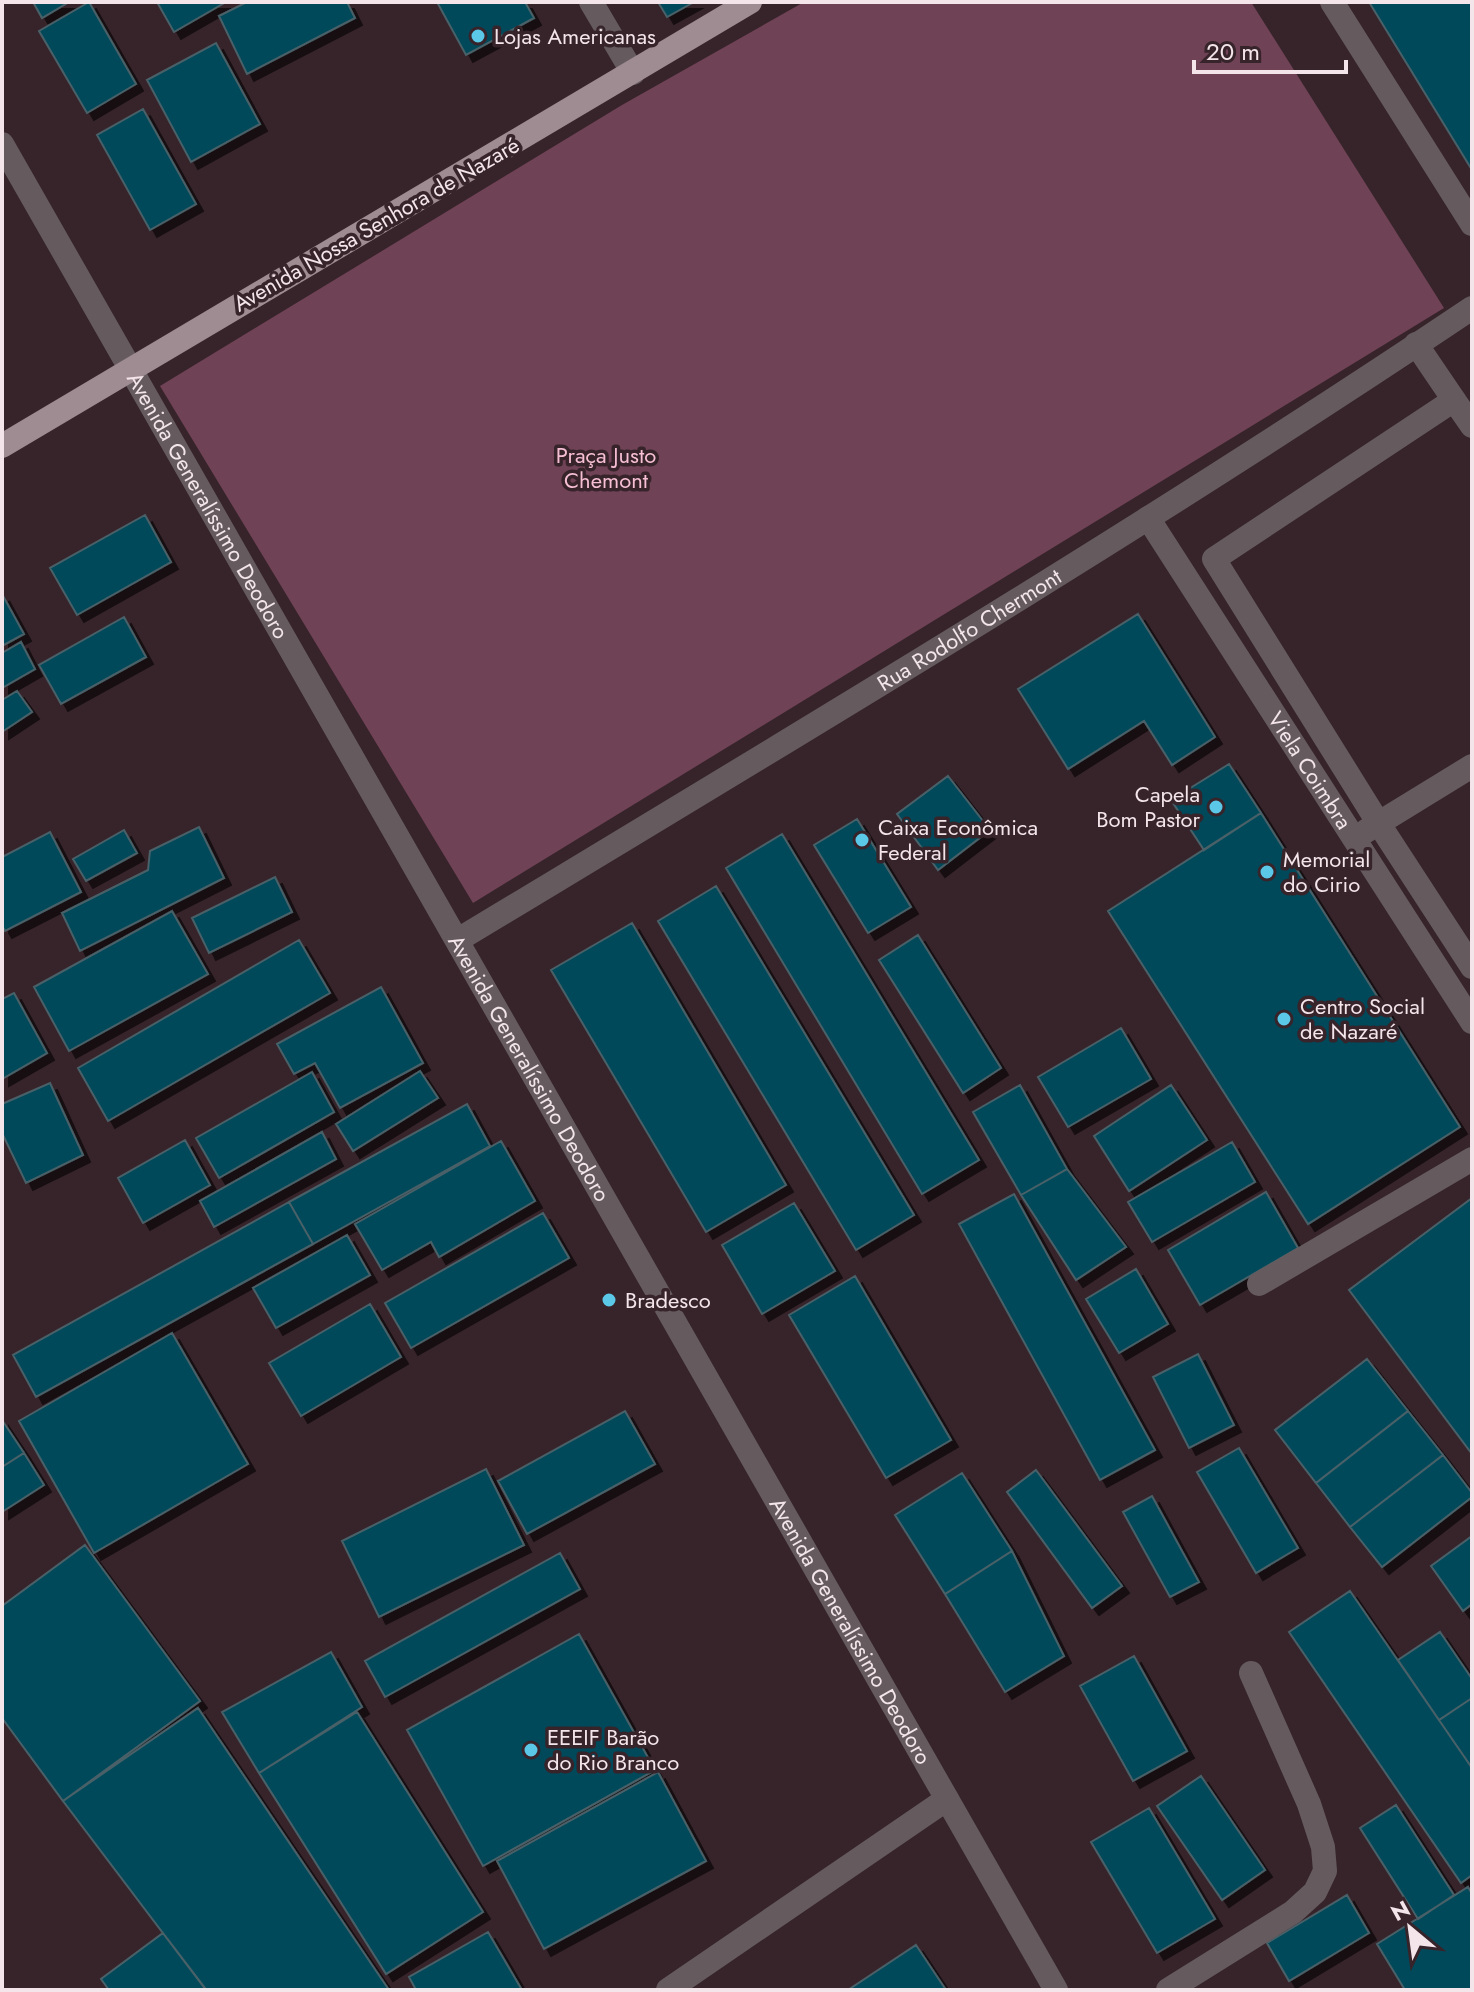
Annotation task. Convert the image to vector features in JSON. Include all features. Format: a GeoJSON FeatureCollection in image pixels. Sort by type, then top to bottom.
{"type":"FeatureCollection","features":[{"type":"Feature","properties":{"kind":"main road","name":"Avenida Nossa Senhora de Nazaré"},"geometry":{"type":"LineString","coordinates":[[2,446],[750,2]]}},
{"type":"Feature","properties":{"kind":"street"},"geometry":{"type":"LineString","coordinates":[[591,2],[633,73]]}},
{"type":"Feature","properties":{"kind":"street"},"geometry":{"type":"LineString","coordinates":[[1332,2],[1472,224]]}},
{"type":"Feature","properties":{"kind":"street","name":"Avenida Generalíssimo Deodoro"},"geometry":{"type":"LineString","coordinates":[[2,144],[301,673],[458,940],[1056,1990]]}},
{"type":"Feature","properties":{"kind":"street","name":"Rua Rodolfo Chermont"},"geometry":{"type":"LineString","coordinates":[[458,940],[964,634],[1472,308]]}},
{"type":"Feature","properties":{"kind":"street"},"geometry":{"type":"LineString","coordinates":[[1416,344],[1472,426]]}},
{"type":"Feature","properties":{"kind":"street"},"geometry":{"type":"LineString","coordinates":[[1454,400],[1214,559],[1472,967]]}},
{"type":"Feature","properties":{"kind":"street","name":"Viela Coimbra"},"geometry":{"type":"LineString","coordinates":[[1148,518],[1472,1022]]}},
{"type":"Feature","properties":{"kind":"street"},"geometry":{"type":"LineString","coordinates":[[1354,839],[1472,766]]}},
{"type":"Feature","properties":{"kind":"street"},"geometry":{"type":"LineString","coordinates":[[1259,1284],[1472,1159]]}},
{"type":"Feature","properties":{"kind":"street"},"geometry":{"type":"LineString","coordinates":[[1168,1990],[1293,1912],[1315,1892],[1325,1871],[1323,1847],[1309,1804],[1251,1673]]}},
{"type":"Feature","properties":{"kind":"street"},"geometry":{"type":"LineString","coordinates":[[668,1990],[947,1799]]}},
{"type":"Feature","properties":{"kind":"green space","name":"Praça Justo Chemont"},"geometry":{"type":"Polygon","coordinates":[[[804,2],[1251,2],[1444,308],[473,903],[160,386],[622,105],[804,2]]]}},
{"type":"Feature","properties":{"kind":"building"},"geometry":{"type":"Polygon","coordinates":[[[33,2],[69,2],[42,18],[33,2]]]}},
{"type":"Feature","properties":{"kind":"building"},"geometry":{"type":"Polygon","coordinates":[[[89,2],[136,84],[87,113],[39,31],[89,2]]]}},
{"type":"Feature","properties":{"kind":"building"},"geometry":{"type":"Polygon","coordinates":[[[157,2],[226,2],[174,32],[157,2]]]}},
{"type":"Feature","properties":{"kind":"building"},"geometry":{"type":"Polygon","coordinates":[[[247,2],[347,2],[355,18],[247,74],[219,16],[247,2]]]}},
{"type":"Feature","properties":{"kind":"building","name":"Lojas Americanas"},"geometry":{"type":"Polygon","coordinates":[[[437,2],[525,2],[534,18],[466,55],[437,2]]]}},
{"type":"Feature","properties":{"kind":"building"},"geometry":{"type":"Polygon","coordinates":[[[658,2],[694,2],[667,17],[658,2]]]}},
{"type":"Feature","properties":{"kind":"building"},"geometry":{"type":"Polygon","coordinates":[[[1369,2],[1472,2],[1472,170],[1369,2]]]}},
{"type":"Feature","properties":{"kind":"building"},"geometry":{"type":"Polygon","coordinates":[[[216,43],[260,124],[191,162],[147,80],[216,43]]]}},
{"type":"Feature","properties":{"kind":"building"},"geometry":{"type":"Polygon","coordinates":[[[143,109],[196,204],[150,230],[97,135],[143,109]]]}},
{"type":"Feature","properties":{"kind":"building"},"geometry":{"type":"Polygon","coordinates":[[[145,515],[171,562],[77,615],[50,568],[145,515]]]}},
{"type":"Feature","properties":{"kind":"building"},"geometry":{"type":"Polygon","coordinates":[[[2,594],[24,634],[2,646],[2,594]]]}},
{"type":"Feature","properties":{"kind":"building"},"geometry":{"type":"Polygon","coordinates":[[[1138,614],[1215,737],[1172,765],[1144,721],[1068,769],[1018,689],[1138,614]]]}},
{"type":"Feature","properties":{"kind":"building"},"geometry":{"type":"Polygon","coordinates":[[[124,617],[146,657],[61,704],[39,665],[124,617]]]}},
{"type":"Feature","properties":{"kind":"building"},"geometry":{"type":"Polygon","coordinates":[[[21,642],[35,669],[2,688],[2,653],[21,642]]]}},
{"type":"Feature","properties":{"kind":"building"},"geometry":{"type":"Polygon","coordinates":[[[17,691],[32,712],[2,732],[2,700],[17,691]]]}},
{"type":"Feature","properties":{"kind":"building","name":"Capela Bom Pastor"},"geometry":{"type":"Polygon","coordinates":[[[1229,764],[1261,813],[1204,850],[1171,800],[1229,764]]]}},
{"type":"Feature","properties":{"kind":"building"},"geometry":{"type":"Polygon","coordinates":[[[948,776],[990,830],[938,870],[897,814],[948,776]]]}},
{"type":"Feature","properties":{"kind":"building","name":"Centro Social de Nazaré"},"geometry":{"type":"Polygon","coordinates":[[[1261,813],[1460,1127],[1308,1224],[1108,911],[1261,813]]]}},
{"type":"Feature","properties":{"kind":"building"},"geometry":{"type":"Polygon","coordinates":[[[857,819],[911,907],[868,933],[814,845],[857,819]]]}},
{"type":"Feature","properties":{"kind":"building"},"geometry":{"type":"Polygon","coordinates":[[[199,827],[224,878],[80,951],[62,913],[148,870],[150,851],[199,827]]]}},
{"type":"Feature","properties":{"kind":"building"},"geometry":{"type":"Polygon","coordinates":[[[124,830],[137,853],[86,881],[73,859],[124,830]]]}},
{"type":"Feature","properties":{"kind":"building"},"geometry":{"type":"Polygon","coordinates":[[[50,832],[81,892],[5,931],[2,926],[2,857],[50,832]]]}},
{"type":"Feature","properties":{"kind":"building"},"geometry":{"type":"Polygon","coordinates":[[[782,834],[979,1160],[922,1194],[726,868],[782,834]]]}},
{"type":"Feature","properties":{"kind":"building"},"geometry":{"type":"Polygon","coordinates":[[[275,877],[292,912],[209,953],[192,918],[275,877]]]}},
{"type":"Feature","properties":{"kind":"building"},"geometry":{"type":"Polygon","coordinates":[[[716,886],[914,1215],[856,1250],[658,921],[716,886]]]}},
{"type":"Feature","properties":{"kind":"building"},"geometry":{"type":"Polygon","coordinates":[[[172,911],[208,974],[69,1051],[34,987],[172,911]]]}},
{"type":"Feature","properties":{"kind":"building"},"geometry":{"type":"Polygon","coordinates":[[[632,923],[786,1185],[706,1232],[551,970],[632,923]]]}},
{"type":"Feature","properties":{"kind":"building"},"geometry":{"type":"Polygon","coordinates":[[[918,935],[1001,1068],[963,1093],[879,960],[918,935]]]}},
{"type":"Feature","properties":{"kind":"building"},"geometry":{"type":"Polygon","coordinates":[[[299,940],[330,993],[108,1121],[78,1068],[299,940]]]}},
{"type":"Feature","properties":{"kind":"building"},"geometry":{"type":"Polygon","coordinates":[[[381,987],[423,1063],[340,1108],[315,1063],[294,1074],[277,1044],[381,987]]]}},
{"type":"Feature","properties":{"kind":"building"},"geometry":{"type":"Polygon","coordinates":[[[14,993],[47,1053],[2,1079],[2,999],[14,993]]]}},
{"type":"Feature","properties":{"kind":"building"},"geometry":{"type":"Polygon","coordinates":[[[1121,1028],[1151,1079],[1068,1127],[1038,1077],[1121,1028]]]}},
{"type":"Feature","properties":{"kind":"building"},"geometry":{"type":"Polygon","coordinates":[[[420,1071],[438,1098],[353,1151],[336,1124],[420,1071]]]}},
{"type":"Feature","properties":{"kind":"building"},"geometry":{"type":"Polygon","coordinates":[[[312,1072],[334,1112],[219,1178],[196,1138],[312,1072]]]}},
{"type":"Feature","properties":{"kind":"building"},"geometry":{"type":"Polygon","coordinates":[[[50,1083],[83,1155],[26,1183],[2,1133],[2,1104],[50,1083]]]}},
{"type":"Feature","properties":{"kind":"building"},"geometry":{"type":"Polygon","coordinates":[[[1020,1085],[1067,1169],[1021,1195],[973,1112],[1020,1085]]]}},
{"type":"Feature","properties":{"kind":"building"},"geometry":{"type":"Polygon","coordinates":[[[1171,1085],[1207,1140],[1129,1191],[1094,1136],[1171,1085]]]}},
{"type":"Feature","properties":{"kind":"building"},"geometry":{"type":"Polygon","coordinates":[[[467,1104],[490,1146],[313,1244],[289,1202],[467,1104]]]}},
{"type":"Feature","properties":{"kind":"building"},"geometry":{"type":"Polygon","coordinates":[[[322,1132],[336,1159],[214,1227],[200,1201],[322,1132]]]}},
{"type":"Feature","properties":{"kind":"building"},"geometry":{"type":"Polygon","coordinates":[[[185,1140],[210,1185],[143,1223],[118,1178],[185,1140]]]}},
{"type":"Feature","properties":{"kind":"building"},"geometry":{"type":"Polygon","coordinates":[[[501,1141],[535,1201],[439,1257],[431,1242],[382,1270],[355,1224],[501,1141]]]}},
{"type":"Feature","properties":{"kind":"building"},"geometry":{"type":"Polygon","coordinates":[[[1232,1142],[1255,1182],[1152,1242],[1128,1202],[1232,1142]]]}},
{"type":"Feature","properties":{"kind":"building"},"geometry":{"type":"Polygon","coordinates":[[[1067,1169],[1126,1247],[1076,1280],[1021,1195],[1067,1169]]]}},
{"type":"Feature","properties":{"kind":"building"},"geometry":{"type":"Polygon","coordinates":[[[1266,1192],[1298,1248],[1200,1305],[1168,1250],[1266,1192]]]}},
{"type":"Feature","properties":{"kind":"building"},"geometry":{"type":"Polygon","coordinates":[[[1014,1194],[1155,1450],[1100,1480],[959,1224],[1014,1194]]]}},
{"type":"Feature","properties":{"kind":"building"},"geometry":{"type":"Polygon","coordinates":[[[1472,1198],[1472,1454],[1349,1290],[1472,1198]]]}},
{"type":"Feature","properties":{"kind":"building"},"geometry":{"type":"Polygon","coordinates":[[[289,1202],[313,1244],[36,1397],[13,1355],[289,1202]]]}},
{"type":"Feature","properties":{"kind":"building"},"geometry":{"type":"Polygon","coordinates":[[[794,1203],[835,1271],[762,1314],[722,1245],[794,1203]]]}},
{"type":"Feature","properties":{"kind":"building"},"geometry":{"type":"Polygon","coordinates":[[[543,1213],[569,1258],[411,1348],[385,1303],[543,1213]]]}},
{"type":"Feature","properties":{"kind":"building"},"geometry":{"type":"Polygon","coordinates":[[[347,1235],[370,1275],[276,1328],[253,1288],[347,1235]]]}},
{"type":"Feature","properties":{"kind":"building"},"geometry":{"type":"Polygon","coordinates":[[[1136,1269],[1168,1324],[1119,1353],[1086,1299],[1136,1269]]]}},
{"type":"Feature","properties":{"kind":"building"},"geometry":{"type":"Polygon","coordinates":[[[855,1276],[951,1440],[886,1478],[789,1315],[855,1276]]]}},
{"type":"Feature","properties":{"kind":"building"},"geometry":{"type":"Polygon","coordinates":[[[370,1304],[401,1357],[301,1416],[269,1363],[370,1304]]]}},
{"type":"Feature","properties":{"kind":"building"},"geometry":{"type":"Polygon","coordinates":[[[172,1333],[248,1464],[94,1553],[19,1421],[172,1333]]]}},
{"type":"Feature","properties":{"kind":"building"},"geometry":{"type":"Polygon","coordinates":[[[1198,1354],[1234,1425],[1189,1448],[1153,1377],[1198,1354]]]}},
{"type":"Feature","properties":{"kind":"building"},"geometry":{"type":"Polygon","coordinates":[[[1367,1359],[1408,1411],[1316,1483],[1275,1430],[1367,1359]]]}},
{"type":"Feature","properties":{"kind":"building"},"geometry":{"type":"Polygon","coordinates":[[[625,1411],[655,1464],[527,1534],[498,1481],[625,1411]]]}},
{"type":"Feature","properties":{"kind":"building"},"geometry":{"type":"Polygon","coordinates":[[[1408,1411],[1443,1455],[1350,1527],[1316,1483],[1408,1411]]]}},
{"type":"Feature","properties":{"kind":"building"},"geometry":{"type":"Polygon","coordinates":[[[2,1420],[24,1453],[2,1467],[2,1420]]]}},
{"type":"Feature","properties":{"kind":"building"},"geometry":{"type":"Polygon","coordinates":[[[1239,1448],[1298,1548],[1256,1573],[1197,1472],[1239,1448]]]}},
{"type":"Feature","properties":{"kind":"building"},"geometry":{"type":"Polygon","coordinates":[[[24,1453],[44,1485],[2,1512],[2,1467],[24,1453]]]}},
{"type":"Feature","properties":{"kind":"building"},"geometry":{"type":"Polygon","coordinates":[[[1443,1455],[1472,1497],[1382,1567],[1350,1527],[1443,1455]]]}},
{"type":"Feature","properties":{"kind":"building"},"geometry":{"type":"Polygon","coordinates":[[[486,1469],[524,1545],[379,1617],[342,1541],[486,1469]]]}},
{"type":"Feature","properties":{"kind":"building"},"geometry":{"type":"Polygon","coordinates":[[[1036,1470],[1122,1586],[1092,1608],[1007,1492],[1036,1470]]]}},
{"type":"Feature","properties":{"kind":"building"},"geometry":{"type":"Polygon","coordinates":[[[962,1473],[1012,1551],[945,1594],[895,1515],[962,1473]]]}},
{"type":"Feature","properties":{"kind":"building"},"geometry":{"type":"Polygon","coordinates":[[[1152,1496],[1199,1582],[1170,1597],[1123,1512],[1152,1496]]]}},
{"type":"Feature","properties":{"kind":"building"},"geometry":{"type":"Polygon","coordinates":[[[1472,1536],[1472,1604],[1463,1611],[1431,1566],[1472,1536]]]}},
{"type":"Feature","properties":{"kind":"building"},"geometry":{"type":"Polygon","coordinates":[[[85,1545],[200,1701],[63,1801],[2,1718],[2,1606],[85,1545]]]}},
{"type":"Feature","properties":{"kind":"building"},"geometry":{"type":"Polygon","coordinates":[[[1012,1551],[1064,1656],[1005,1692],[945,1594],[1012,1551]]]}},
{"type":"Feature","properties":{"kind":"building"},"geometry":{"type":"Polygon","coordinates":[[[560,1553],[580,1589],[385,1697],[365,1661],[560,1553]]]}},
{"type":"Feature","properties":{"kind":"building"},"geometry":{"type":"Polygon","coordinates":[[[1350,1591],[1472,1768],[1472,1875],[1461,1883],[1289,1632],[1350,1591]]]}},
{"type":"Feature","properties":{"kind":"building"},"geometry":{"type":"Polygon","coordinates":[[[1440,1632],[1472,1679],[1472,1698],[1439,1720],[1398,1660],[1440,1632]]]}},
{"type":"Feature","properties":{"kind":"building","name":"EEEIF Barão do Rio Branco"},"geometry":{"type":"Polygon","coordinates":[[[579,1634],[655,1770],[483,1866],[407,1730],[579,1634]]]}},
{"type":"Feature","properties":{"kind":"building"},"geometry":{"type":"Polygon","coordinates":[[[331,1652],[362,1707],[259,1773],[222,1712],[331,1652]]]}},
{"type":"Feature","properties":{"kind":"building"},"geometry":{"type":"Polygon","coordinates":[[[1134,1656],[1187,1751],[1133,1781],[1080,1686],[1134,1656]]]}},
{"type":"Feature","properties":{"kind":"building"},"geometry":{"type":"Polygon","coordinates":[[[1472,1698],[1472,1768],[1439,1720],[1472,1698]]]}},
{"type":"Feature","properties":{"kind":"building"},"geometry":{"type":"Polygon","coordinates":[[[198,1708],[389,1990],[206,1990],[63,1801],[198,1708]]]}},
{"type":"Feature","properties":{"kind":"building"},"geometry":{"type":"Polygon","coordinates":[[[357,1712],[483,1912],[386,1974],[259,1773],[357,1712]]]}},
{"type":"Feature","properties":{"kind":"building"},"geometry":{"type":"Polygon","coordinates":[[[658,1772],[706,1861],[544,1949],[497,1861],[658,1772]]]}},
{"type":"Feature","properties":{"kind":"building"},"geometry":{"type":"Polygon","coordinates":[[[1201,1776],[1265,1870],[1222,1900],[1157,1806],[1201,1776]]]}},
{"type":"Feature","properties":{"kind":"building"},"geometry":{"type":"Polygon","coordinates":[[[1396,1805],[1454,1895],[1418,1919],[1360,1828],[1396,1805]]]}},
{"type":"Feature","properties":{"kind":"building"},"geometry":{"type":"Polygon","coordinates":[[[1149,1808],[1215,1919],[1157,1953],[1091,1842],[1149,1808]]]}},
{"type":"Feature","properties":{"kind":"building"},"geometry":{"type":"Polygon","coordinates":[[[1468,1887],[1472,1894],[1472,1990],[1405,1990],[1377,1944],[1468,1887]]]}},
{"type":"Feature","properties":{"kind":"building"},"geometry":{"type":"Polygon","coordinates":[[[1347,1895],[1369,1933],[1289,1981],[1267,1943],[1347,1895]]]}},
{"type":"Feature","properties":{"kind":"building"},"geometry":{"type":"Polygon","coordinates":[[[488,1932],[522,1990],[416,1990],[409,1977],[488,1932]]]}},
{"type":"Feature","properties":{"kind":"building"},"geometry":{"type":"Polygon","coordinates":[[[163,1933],[205,1988],[109,1990],[101,1979],[163,1933]]]}},
{"type":"Feature","properties":{"kind":"building"},"geometry":{"type":"Polygon","coordinates":[[[916,1945],[946,1990],[848,1990],[916,1945]]]}},
{"type":"Feature","properties":{"kind":"place","name":"Lojas Americanas"},"geometry":{"type":"Point","coordinates":[478,36]}},
{"type":"Feature","properties":{"kind":"place","name":"Capela Bom Pastor"},"geometry":{"type":"Point","coordinates":[1216,807]}},
{"type":"Feature","properties":{"kind":"place","name":"Caixa Econômica Federal"},"geometry":{"type":"Point","coordinates":[862,840]}},
{"type":"Feature","properties":{"kind":"place","name":"Memorial do Cirio"},"geometry":{"type":"Point","coordinates":[1267,872]}},
{"type":"Feature","properties":{"kind":"place","name":"Centro Social de Nazaré"},"geometry":{"type":"Point","coordinates":[1284,1019]}},
{"type":"Feature","properties":{"kind":"place","name":"Bradesco"},"geometry":{"type":"Point","coordinates":[609,1300]}},
{"type":"Feature","properties":{"kind":"place","name":"EEEIF Barão do Rio Branco"},"geometry":{"type":"Point","coordinates":[531,1750]}}]}
